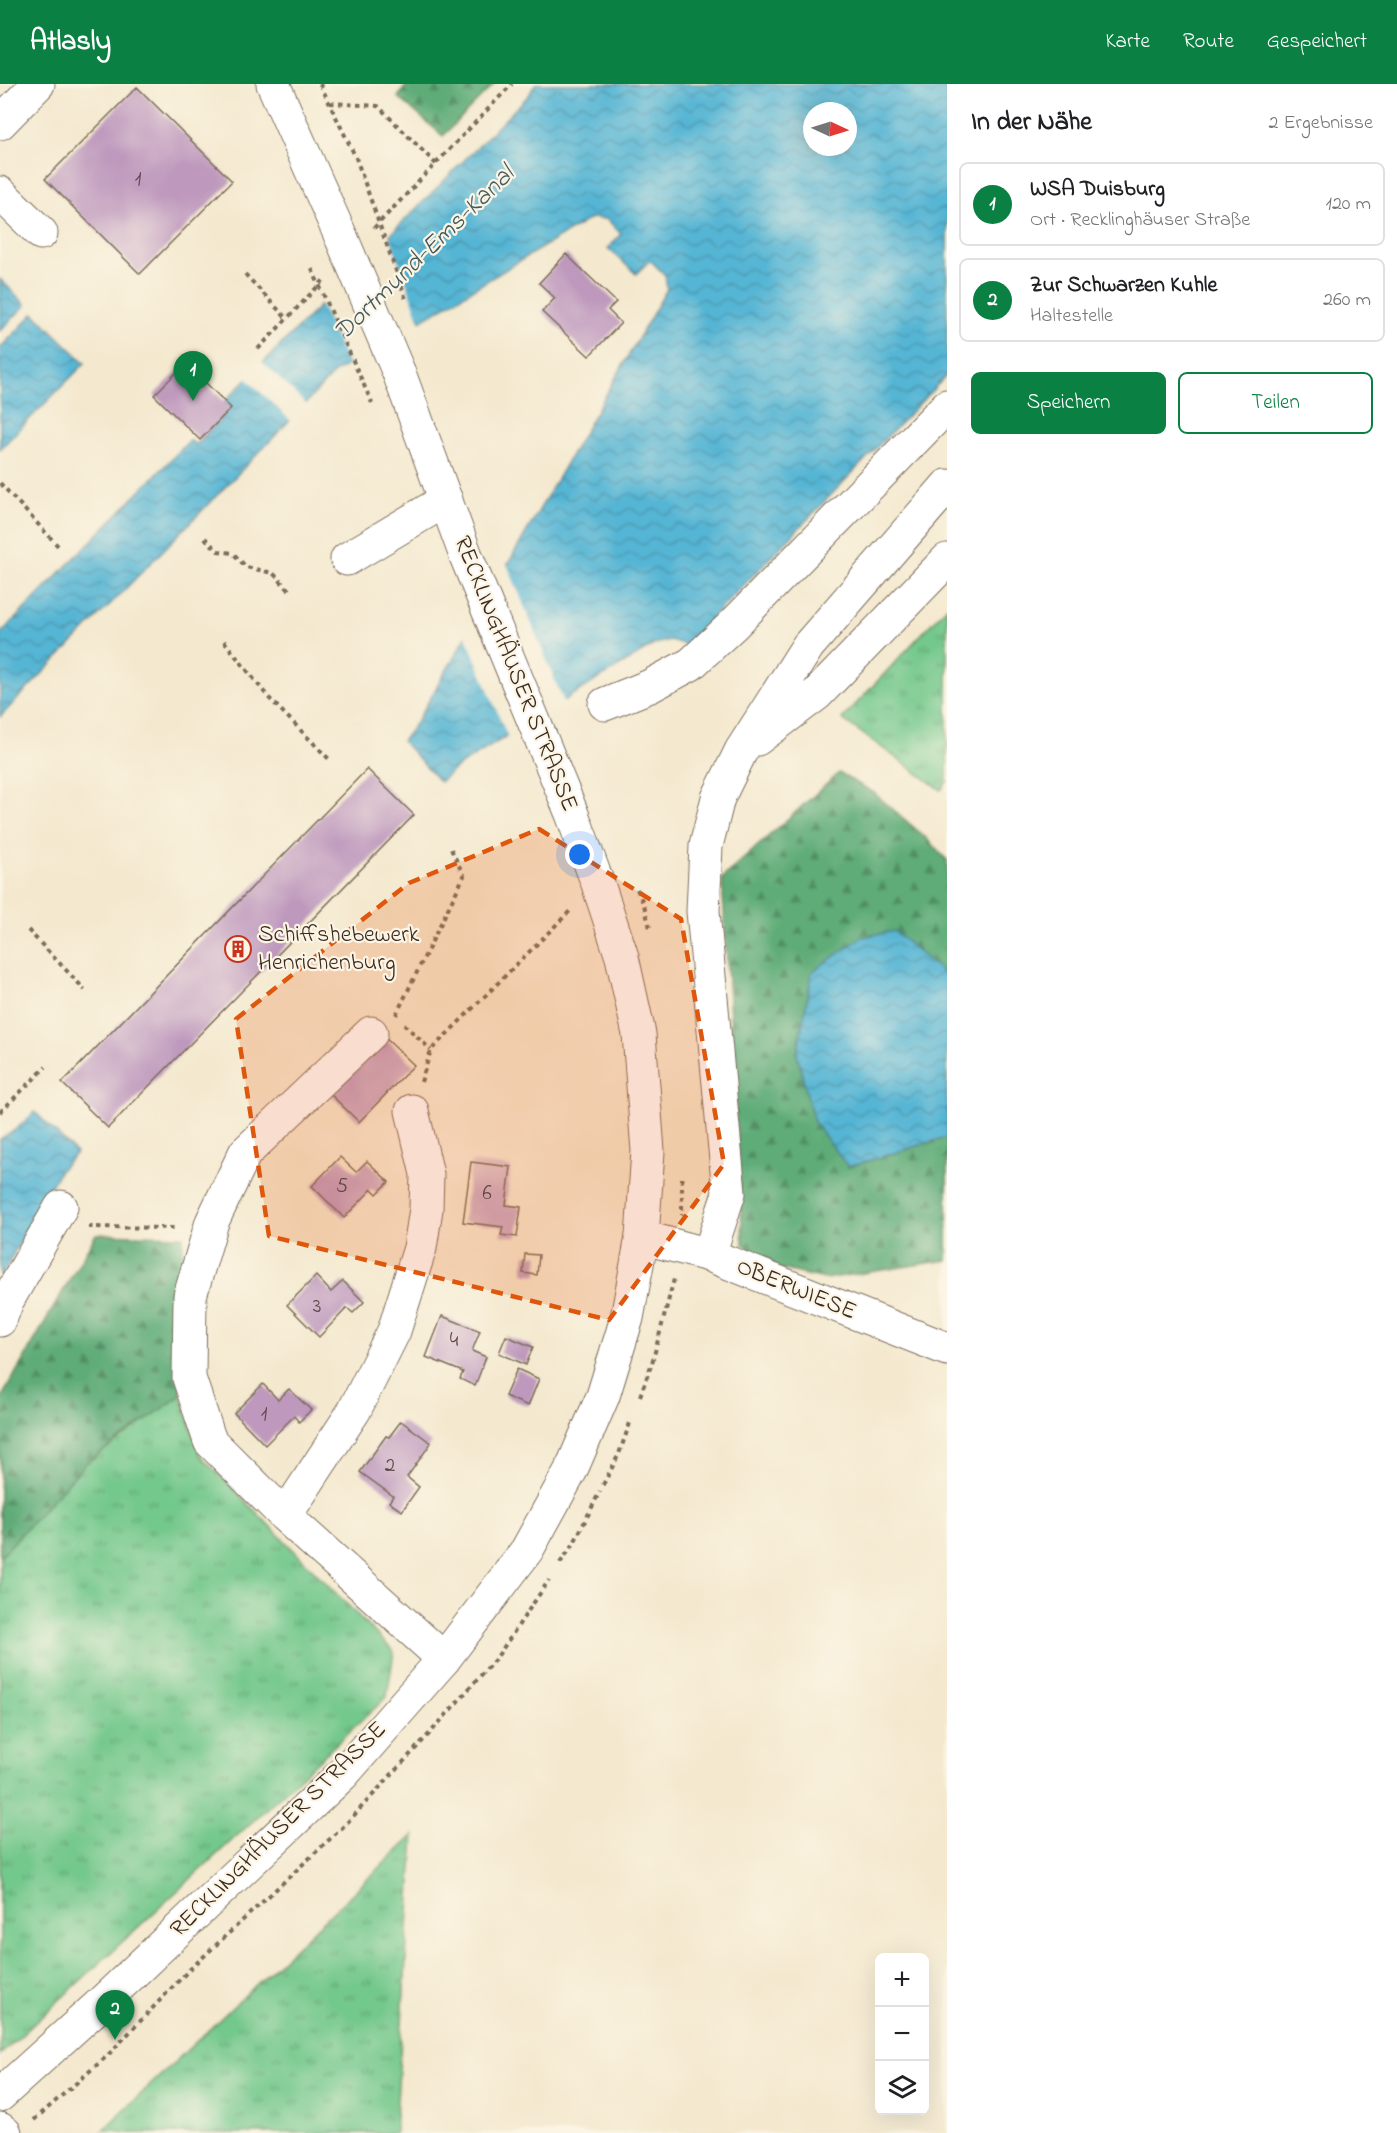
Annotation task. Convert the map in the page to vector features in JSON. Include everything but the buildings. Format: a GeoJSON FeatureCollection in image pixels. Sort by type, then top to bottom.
{"type":"FeatureCollection","features":[{"type":"Feature","properties":{"kind":"main road"},"geometry":{"type":"LineString","coordinates":[[0,123],[38,84]]}},
{"type":"Feature","properties":{"kind":"main road","name":"RECKLINGHÄUSER STRASSE"},"geometry":{"type":"LineString","coordinates":[[0,2095],[97,2007],[343,1773],[444,1659],[527,1550],[571,1470],[603,1396],[627,1318],[642,1237],[648,1151],[639,1034],[622,957],[598,884],[466,556],[399,373],[273,84]]}},
{"type":"Feature","properties":{"kind":"main road"},"geometry":{"type":"LineString","coordinates":[[0,193],[41,233]]}},
{"type":"Feature","properties":{"kind":"main road"},"geometry":{"type":"LineString","coordinates":[[605,704],[650,686],[691,664],[741,617],[947,406]]}},
{"type":"Feature","properties":{"kind":"main road"},"geometry":{"type":"LineString","coordinates":[[694,1251],[729,1193],[703,911],[706,846],[718,798],[741,751],[808,646],[947,486]]}},
{"type":"Feature","properties":{"kind":"main road"},"geometry":{"type":"LineString","coordinates":[[347,559],[446,500]]}},
{"type":"Feature","properties":{"kind":"main road"},"geometry":{"type":"LineString","coordinates":[[741,751],[817,694],[947,560]]}},
{"type":"Feature","properties":{"kind":"main road"},"geometry":{"type":"LineString","coordinates":[[383,1024],[245,1153],[210,1228],[190,1296],[189,1378],[210,1441],[285,1516],[444,1659]]}},
{"type":"Feature","properties":{"kind":"main road"},"geometry":{"type":"LineString","coordinates":[[285,1516],[354,1411],[394,1331],[407,1290],[420,1248],[426,1209],[427,1174],[412,1111]]}},
{"type":"Feature","properties":{"kind":"main road"},"geometry":{"type":"LineString","coordinates":[[0,1320],[7,1301],[61,1207]]}},
{"type":"Feature","properties":{"kind":"main road","name":"OBERWIESE"},"geometry":{"type":"LineString","coordinates":[[642,1237],[694,1251],[947,1349]]}},
{"type":"Feature","properties":{"kind":"path"},"geometry":{"type":"LineString","coordinates":[[320,84],[356,158],[409,305]]}},
{"type":"Feature","properties":{"kind":"path"},"geometry":{"type":"LineString","coordinates":[[329,103],[378,106],[436,164],[512,84]]}},
{"type":"Feature","properties":{"kind":"path"},"geometry":{"type":"LineString","coordinates":[[312,269],[367,392]]}},
{"type":"Feature","properties":{"kind":"path"},"geometry":{"type":"LineString","coordinates":[[245,274],[286,319]]}},
{"type":"Feature","properties":{"kind":"path"},"geometry":{"type":"LineString","coordinates":[[0,483],[59,547]]}},
{"type":"Feature","properties":{"kind":"path"},"geometry":{"type":"LineString","coordinates":[[205,538],[218,551],[233,553],[246,567],[273,573],[289,590]]}},
{"type":"Feature","properties":{"kind":"path"},"geometry":{"type":"LineString","coordinates":[[224,641],[268,697],[329,759]]}},
{"type":"Feature","properties":{"kind":"path"},"geometry":{"type":"LineString","coordinates":[[431,1050],[383,1024],[464,876],[450,847]]}},
{"type":"Feature","properties":{"kind":"path"},"geometry":{"type":"LineString","coordinates":[[635,884],[644,905],[652,938]]}},
{"type":"Feature","properties":{"kind":"path"},"geometry":{"type":"LineString","coordinates":[[412,1111],[431,1050],[576,904]]}},
{"type":"Feature","properties":{"kind":"path"},"geometry":{"type":"LineString","coordinates":[[28,930],[85,990]]}},
{"type":"Feature","properties":{"kind":"path"},"geometry":{"type":"LineString","coordinates":[[0,1112],[46,1067]]}},
{"type":"Feature","properties":{"kind":"path"},"geometry":{"type":"LineString","coordinates":[[637,1404],[652,1363],[673,1285],[694,1251],[682,1215],[682,1171]]}},
{"type":"Feature","properties":{"kind":"path"},"geometry":{"type":"LineString","coordinates":[[88,1227],[210,1228]]}},
{"type":"Feature","properties":{"kind":"path"},"geometry":{"type":"LineString","coordinates":[[11,2129],[107,2056],[187,1972],[345,1825],[497,1657],[573,1545],[619,1454],[634,1414]]}},
{"type":"Feature","properties":{"kind":"highlighted area"},"geometry":{"type":"Polygon","coordinates":[[[539,829],[681,919],[724,1164],[609,1320],[269,1236],[236,1019],[409,883],[539,829]]]}},
{"type":"Feature","properties":{"kind":"green space"},"geometry":{"type":"Polygon","coordinates":[[[407,84],[494,84],[443,136],[398,97],[407,84]]]}},
{"type":"Feature","properties":{"kind":"green space"},"geometry":{"type":"Polygon","coordinates":[[[947,607],[947,782],[941,790],[842,719],[947,607]]]}},
{"type":"Feature","properties":{"kind":"green space"},"geometry":{"type":"Polygon","coordinates":[[[839,773],[873,792],[925,837],[947,860],[947,976],[941,970],[848,1167],[947,1137],[947,1260],[825,1279],[772,1267],[743,1244],[722,878],[839,773]]]}},
{"type":"Feature","properties":{"kind":"green space"},"geometry":{"type":"Polygon","coordinates":[[[96,1234],[183,1236],[181,1395],[85,1464],[0,1557],[0,1400],[96,1234]]]}},
{"type":"Feature","properties":{"kind":"green space"},"geometry":{"type":"Polygon","coordinates":[[[181,1395],[200,1455],[394,1652],[387,1697],[0,2055],[0,1557],[85,1464],[181,1395]]]}},
{"type":"Feature","properties":{"kind":"green space"},"geometry":{"type":"Polygon","coordinates":[[[414,1835],[395,2133],[130,2133],[103,2130],[414,1835]]]}},
{"type":"Feature","properties":{"kind":"water","name":"Dortmund-Ems-Kanal"},"geometry":{"type":"Polygon","coordinates":[[[535,84],[947,84],[947,375],[686,645],[670,640],[655,644],[457,767],[440,782],[402,741],[416,723],[667,289],[665,275],[650,260],[636,274],[608,248],[621,234],[607,219],[591,218],[334,373],[0,717],[0,634],[190,440],[196,445],[231,408],[225,401],[529,95],[535,84]]]}},
{"type":"Feature","properties":{"kind":"water"},"geometry":{"type":"Polygon","coordinates":[[[0,279],[26,305],[0,331],[0,279]]]}},
{"type":"Feature","properties":{"kind":"water"},"geometry":{"type":"Polygon","coordinates":[[[34,313],[85,363],[0,449],[0,348],[34,313]]]}},
{"type":"Feature","properties":{"kind":"water"},"geometry":{"type":"Polygon","coordinates":[[[894,931],[947,976],[947,1137],[848,1167],[814,1122],[797,1054],[812,972],[862,937],[894,931]]]}},
{"type":"Feature","properties":{"kind":"water"},"geometry":{"type":"Polygon","coordinates":[[[35,1112],[76,1153],[60,1170],[0,1278],[0,1139],[15,1130],[35,1112]]]}},
{"type":"Feature","properties":{"kind":"pier"},"geometry":{"type":"Polygon","coordinates":[[[388,232],[421,324],[349,367],[320,302],[388,232]]]}},
{"type":"Feature","properties":{"kind":"pier"},"geometry":{"type":"Polygon","coordinates":[[[261,361],[308,406],[292,422],[245,377],[261,361]]]}},
{"type":"Feature","properties":{"kind":"pier"},"geometry":{"type":"Polygon","coordinates":[[[506,562],[565,705],[509,740],[465,633],[506,562]]]}},
{"type":"Feature","properties":{"kind":"place","name":"WSA Duisburg"},"geometry":{"type":"Point","coordinates":[193,401]}},
{"type":"Feature","properties":{"kind":"place","name":"Schiffshebewerk Henrichenburg"},"geometry":{"type":"Point","coordinates":[238,949]}},
{"type":"Feature","properties":{"kind":"place","name":"Zur Schwarzen Kuhle"},"geometry":{"type":"Point","coordinates":[115,2040]}}]}
